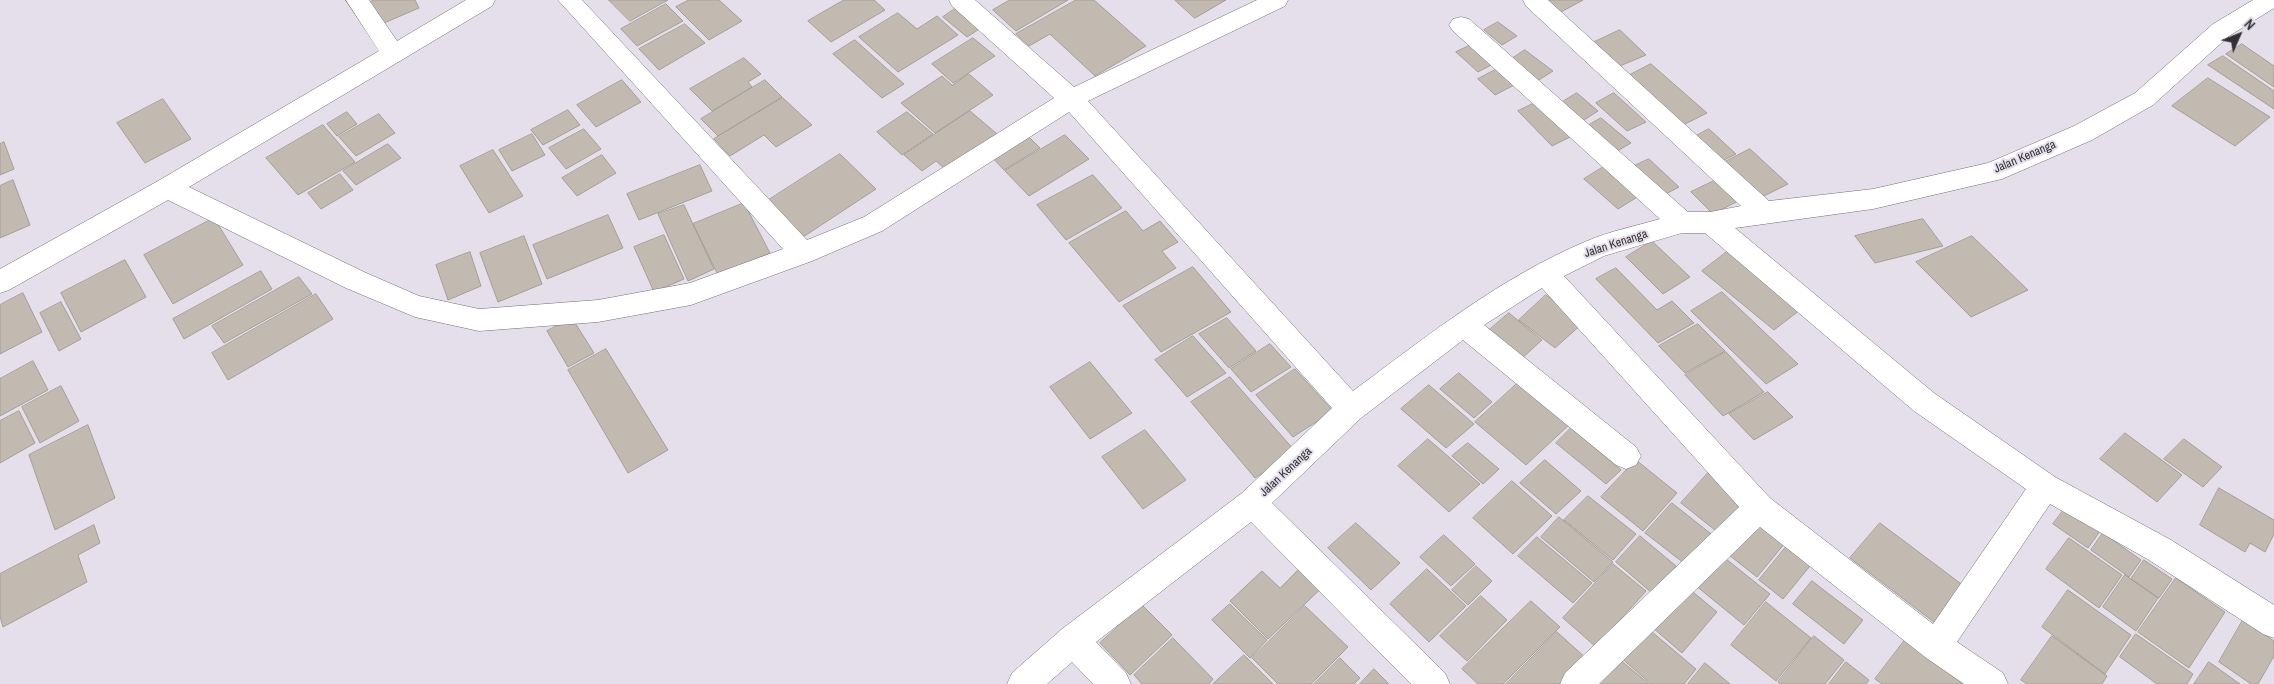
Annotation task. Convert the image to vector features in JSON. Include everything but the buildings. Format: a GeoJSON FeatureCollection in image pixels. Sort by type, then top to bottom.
{"type":"FeatureCollection","features":[{"type":"Feature","properties":{"kind":"street"},"geometry":{"type":"LineString","coordinates":[[357,0],[393,54]]}},
{"type":"Feature","properties":{"kind":"street"},"geometry":{"type":"LineString","coordinates":[[0,282],[167,188],[484,0]]}},
{"type":"Feature","properties":{"kind":"street"},"geometry":{"type":"LineString","coordinates":[[569,0],[803,254]]}},
{"type":"Feature","properties":{"kind":"street"},"geometry":{"type":"LineString","coordinates":[[960,0],[1071,99],[1351,409]]}},
{"type":"Feature","properties":{"kind":"street"},"geometry":{"type":"LineString","coordinates":[[167,188],[355,280],[415,306],[479,320],[598,311],[691,294],[803,254],[873,224],[1071,99],[1276,0]]}},
{"type":"Feature","properties":{"kind":"street"},"geometry":{"type":"LineString","coordinates":[[1534,0],[1764,212]]}},
{"type":"Feature","properties":{"kind":"street","name":"Jalan Kenanga"},"geometry":{"type":"LineString","coordinates":[[1023,684],[1073,640],[1252,503],[1351,409],[1463,324],[1545,273],[1597,248],[1682,224],[1710,222],[1764,212],[1873,199],[1993,172],[2082,133],[2144,100],[2221,30],[2272,0]]}},
{"type":"Feature","properties":{"kind":"street"},"geometry":{"type":"LineString","coordinates":[[1461,25],[1682,224]]}},
{"type":"Feature","properties":{"kind":"street"},"geometry":{"type":"LineString","coordinates":[[1710,222],[1924,402],[2046,486],[2160,550],[2274,623]]}},
{"type":"Feature","properties":{"kind":"street"},"geometry":{"type":"LineString","coordinates":[[1545,273],[1759,508],[1936,646],[1992,684]]}},
{"type":"Feature","properties":{"kind":"street"},"geometry":{"type":"LineString","coordinates":[[1463,324],[1626,456]]}},
{"type":"Feature","properties":{"kind":"street"},"geometry":{"type":"LineString","coordinates":[[1936,646],[2046,486]]}},
{"type":"Feature","properties":{"kind":"street"},"geometry":{"type":"LineString","coordinates":[[1252,503],[1434,684]]}},
{"type":"Feature","properties":{"kind":"street"},"geometry":{"type":"LineString","coordinates":[[1576,684],[1759,508]]}},
{"type":"Feature","properties":{"kind":"street"},"geometry":{"type":"LineString","coordinates":[[1073,640],[1116,684]]}}]}
